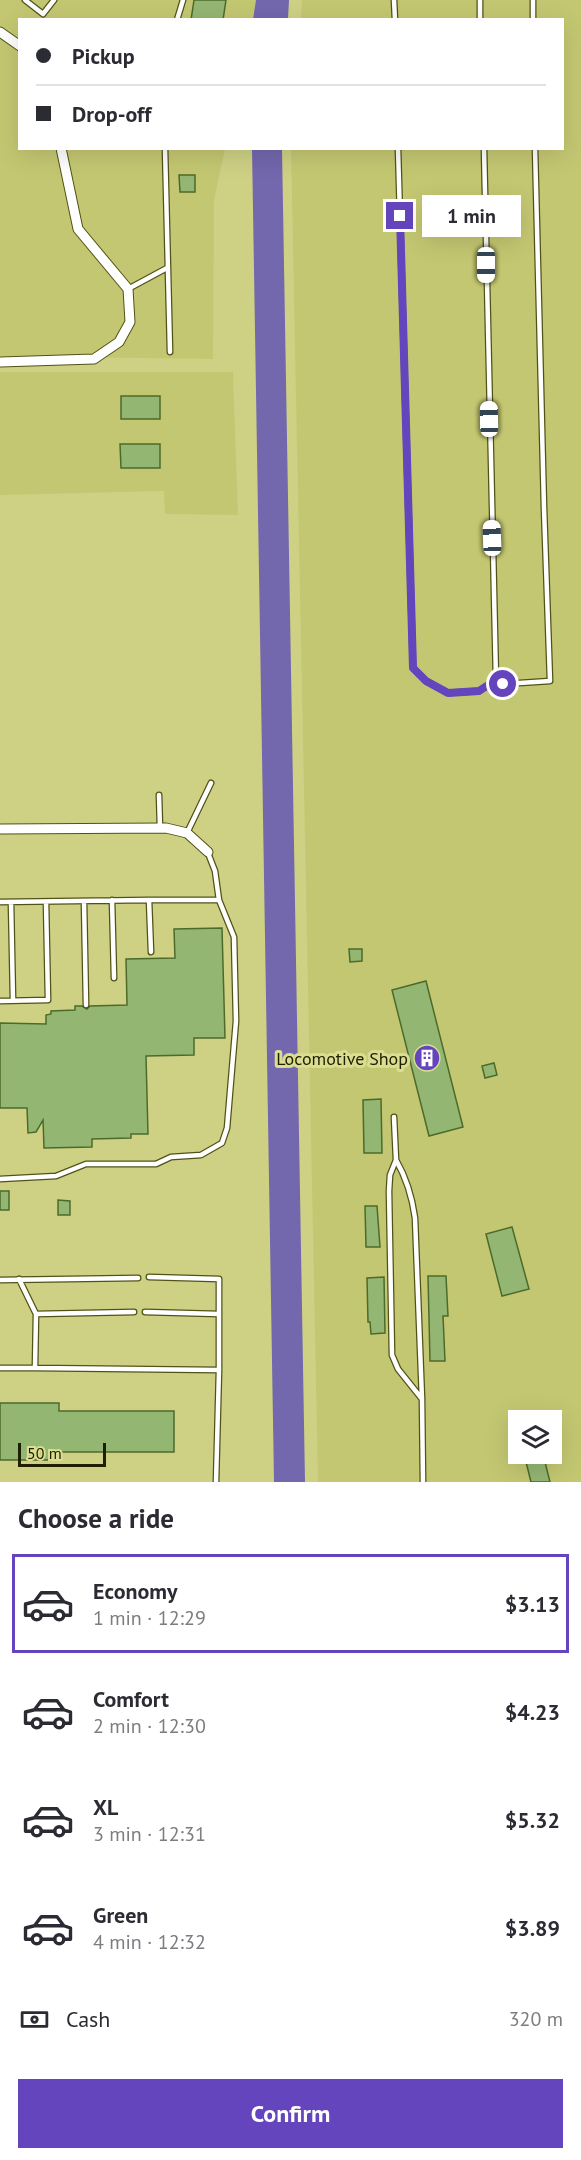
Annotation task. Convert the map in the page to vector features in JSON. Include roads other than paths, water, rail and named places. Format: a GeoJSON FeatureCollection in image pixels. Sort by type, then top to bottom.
{"type":"FeatureCollection","features":[{"type":"Feature","properties":{"kind":"street"},"geometry":{"type":"LineString","coordinates":[[0,32],[18,45]]}},
{"type":"Feature","properties":{"kind":"street"},"geometry":{"type":"LineString","coordinates":[[0,362],[94,359],[119,342],[130,322],[128,289],[78,229],[61,150]]}},
{"type":"Feature","properties":{"kind":"street"},"geometry":{"type":"LineString","coordinates":[[0,830],[160,828],[187,833],[208,852]]}},
{"type":"Feature","properties":{"kind":"lane"},"geometry":{"type":"LineString","coordinates":[[25,0],[43,14]]}},
{"type":"Feature","properties":{"kind":"lane"},"geometry":{"type":"LineString","coordinates":[[40,18],[54,0]]}},
{"type":"Feature","properties":{"kind":"lane"},"geometry":{"type":"LineString","coordinates":[[178,18],[183,0]]}},
{"type":"Feature","properties":{"kind":"lane"},"geometry":{"type":"LineString","coordinates":[[394,0],[395,18]]}},
{"type":"Feature","properties":{"kind":"lane"},"geometry":{"type":"LineString","coordinates":[[480,0],[480,18]]}},
{"type":"Feature","properties":{"kind":"lane"},"geometry":{"type":"LineString","coordinates":[[533,0],[533,18]]}},
{"type":"Feature","properties":{"kind":"lane"},"geometry":{"type":"LineString","coordinates":[[165,150],[170,352]]}},
{"type":"Feature","properties":{"kind":"lane"},"geometry":{"type":"LineString","coordinates":[[398,150],[413,668],[426,681],[448,693],[479,691],[496,680]]}},
{"type":"Feature","properties":{"kind":"lane"},"geometry":{"type":"LineString","coordinates":[[484,150],[496,680]]}},
{"type":"Feature","properties":{"kind":"lane"},"geometry":{"type":"LineString","coordinates":[[496,680],[503,684],[550,681],[535,150]]}},
{"type":"Feature","properties":{"kind":"lane"},"geometry":{"type":"LineString","coordinates":[[128,289],[167,268]]}},
{"type":"Feature","properties":{"kind":"lane"},"geometry":{"type":"LineString","coordinates":[[187,833],[211,783]]}},
{"type":"Feature","properties":{"kind":"lane"},"geometry":{"type":"LineString","coordinates":[[159,795],[160,828]]}},
{"type":"Feature","properties":{"kind":"lane"},"geometry":{"type":"LineString","coordinates":[[0,1179],[56,1176],[86,1164],[156,1164],[171,1157],[201,1155],[222,1143],[227,1128],[236,1021],[234,937],[219,900],[215,871],[208,852]]}},
{"type":"Feature","properties":{"kind":"lane"},"geometry":{"type":"LineString","coordinates":[[112,900],[114,978]]}},
{"type":"Feature","properties":{"kind":"lane"},"geometry":{"type":"LineString","coordinates":[[149,900],[151,952]]}},
{"type":"Feature","properties":{"kind":"lane"},"geometry":{"type":"LineString","coordinates":[[0,902],[219,900]]}},
{"type":"Feature","properties":{"kind":"lane"},"geometry":{"type":"LineString","coordinates":[[84,901],[86,1005]]}},
{"type":"Feature","properties":{"kind":"lane"},"geometry":{"type":"LineString","coordinates":[[11,902],[13,1000]]}},
{"type":"Feature","properties":{"kind":"lane"},"geometry":{"type":"LineString","coordinates":[[0,1001],[48,1000],[46,902]]}},
{"type":"Feature","properties":{"kind":"lane"},"geometry":{"type":"LineString","coordinates":[[394,1117],[396,1160],[390,1175],[389,1191],[393,1355],[398,1369],[422,1399]]}},
{"type":"Feature","properties":{"kind":"lane"},"geometry":{"type":"LineString","coordinates":[[396,1160],[406,1177],[412,1194],[415,1218],[423,1482]]}},
{"type":"Feature","properties":{"kind":"lane"},"geometry":{"type":"LineString","coordinates":[[149,1277],[219,1279],[216,1482]]}},
{"type":"Feature","properties":{"kind":"lane"},"geometry":{"type":"LineString","coordinates":[[0,1280],[138,1278]]}},
{"type":"Feature","properties":{"kind":"lane"},"geometry":{"type":"LineString","coordinates":[[19,1279],[36,1314],[36,1368]]}},
{"type":"Feature","properties":{"kind":"lane"},"geometry":{"type":"LineString","coordinates":[[36,1314],[134,1312]]}},
{"type":"Feature","properties":{"kind":"lane"},"geometry":{"type":"LineString","coordinates":[[145,1312],[219,1314]]}},
{"type":"Feature","properties":{"kind":"lane"},"geometry":{"type":"LineString","coordinates":[[0,1368],[219,1370]]}},
{"type":"Feature","properties":{"kind":"place","name":"Locomotive Shop"},"geometry":{"type":"Point","coordinates":[427,1058]}}]}
